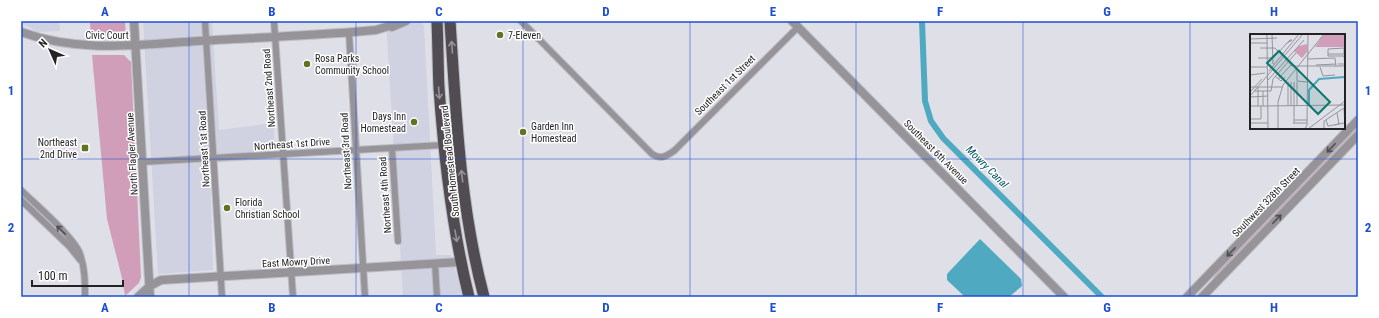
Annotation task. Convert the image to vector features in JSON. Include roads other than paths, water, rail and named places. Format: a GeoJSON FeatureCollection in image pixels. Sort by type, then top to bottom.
{"type":"FeatureCollection","features":[{"type":"Feature","properties":{"kind":"highway","name":"South Homestead Boulevard"},"geometry":{"type":"LineString","coordinates":[[437,21],[443,144],[460,262],[469,297]]}},
{"type":"Feature","properties":{"kind":"highway","name":"South Homestead Boulevard"},"geometry":{"type":"LineString","coordinates":[[450,21],[458,143],[468,219],[484,297]]}},
{"type":"Feature","properties":{"kind":"highway"},"geometry":{"type":"LineString","coordinates":[[448,186],[458,198],[467,247],[470,252],[474,254]]}},
{"type":"Feature","properties":{"kind":"highway"},"geometry":{"type":"LineString","coordinates":[[460,262],[467,266],[470,270],[477,297]]}},
{"type":"Feature","properties":{"kind":"street","name":"North Flagler Avenue"},"geometry":{"type":"LineString","coordinates":[[134,21],[150,297]]}},
{"type":"Feature","properties":{"kind":"street","name":"Northeast 1st Road"},"geometry":{"type":"LineString","coordinates":[[206,21],[222,297]]}},
{"type":"Feature","properties":{"kind":"street","name":"Northeast 2nd Road"},"geometry":{"type":"LineString","coordinates":[[274,21],[293,297]]}},
{"type":"Feature","properties":{"kind":"street"},"geometry":{"type":"LineString","coordinates":[[135,45],[349,33],[387,24],[392,27],[406,21]]}},
{"type":"Feature","properties":{"kind":"street","name":"Southeast 1st Street"},"geometry":{"type":"LineString","coordinates":[[521,21],[652,154],[658,157],[665,157],[675,150],[795,24]]}},
{"type":"Feature","properties":{"kind":"street","name":"Southeast 6th Avenue"},"geometry":{"type":"LineString","coordinates":[[795,24],[1064,297]]}},
{"type":"Feature","properties":{"kind":"street","name":"Civic Court"},"geometry":{"type":"LineString","coordinates":[[21,32],[46,40],[78,45],[135,45]]}},
{"type":"Feature","properties":{"kind":"street","name":"Northeast 3rd Road"},"geometry":{"type":"LineString","coordinates":[[349,33],[364,297]]}},
{"type":"Feature","properties":{"kind":"street","name":"Southwest 328th Street"},"geometry":{"type":"LineString","coordinates":[[1187,297],[1358,120]]}},
{"type":"Feature","properties":{"kind":"street","name":"Southwest 328th Street"},"geometry":{"type":"LineString","coordinates":[[1202,297],[1358,135]]}},
{"type":"Feature","properties":{"kind":"street","name":"Northeast 1st Drive"},"geometry":{"type":"LineString","coordinates":[[142,162],[443,144]]}},
{"type":"Feature","properties":{"kind":"street","name":"Northeast 4th Road"},"geometry":{"type":"LineString","coordinates":[[392,148],[398,241]]}},
{"type":"Feature","properties":{"kind":"street"},"geometry":{"type":"LineString","coordinates":[[21,190],[73,242],[78,249],[85,279],[85,297]]}},
{"type":"Feature","properties":{"kind":"street"},"geometry":{"type":"LineString","coordinates":[[21,200],[69,246],[82,262]]}},
{"type":"Feature","properties":{"kind":"street","name":"East Mowry Drive"},"geometry":{"type":"LineString","coordinates":[[138,297],[150,286],[161,280],[460,262]]}},
{"type":"Feature","properties":{"kind":"street"},"geometry":{"type":"LineString","coordinates":[[435,264],[437,297]]}},
{"type":"Feature","properties":{"kind":"water"},"geometry":{"type":"Polygon","coordinates":[[[980,239],[1021,279],[1022,286],[1009,297],[965,297],[947,280],[947,274],[980,239]]]}},
{"type":"Feature","properties":{"kind":"waterway","name":"Mowry Canal"},"geometry":{"type":"LineString","coordinates":[[922,21],[925,101],[931,121],[943,138],[1102,297]]}},
{"type":"Feature","properties":{"kind":"place","name":"7-Eleven"},"geometry":{"type":"Point","coordinates":[500,35]}},
{"type":"Feature","properties":{"kind":"place","name":"Rosa Parks Community School"},"geometry":{"type":"Point","coordinates":[307,64]}},
{"type":"Feature","properties":{"kind":"place","name":"Days Inn Homestead"},"geometry":{"type":"Point","coordinates":[414,122]}},
{"type":"Feature","properties":{"kind":"place","name":"Garden Inn Homestead"},"geometry":{"type":"Point","coordinates":[523,132]}},
{"type":"Feature","properties":{"kind":"place","name":"Northeast 2nd Drive"},"geometry":{"type":"Point","coordinates":[85,148]}},
{"type":"Feature","properties":{"kind":"place","name":"Florida Christian School"},"geometry":{"type":"Point","coordinates":[227,208]}}]}
